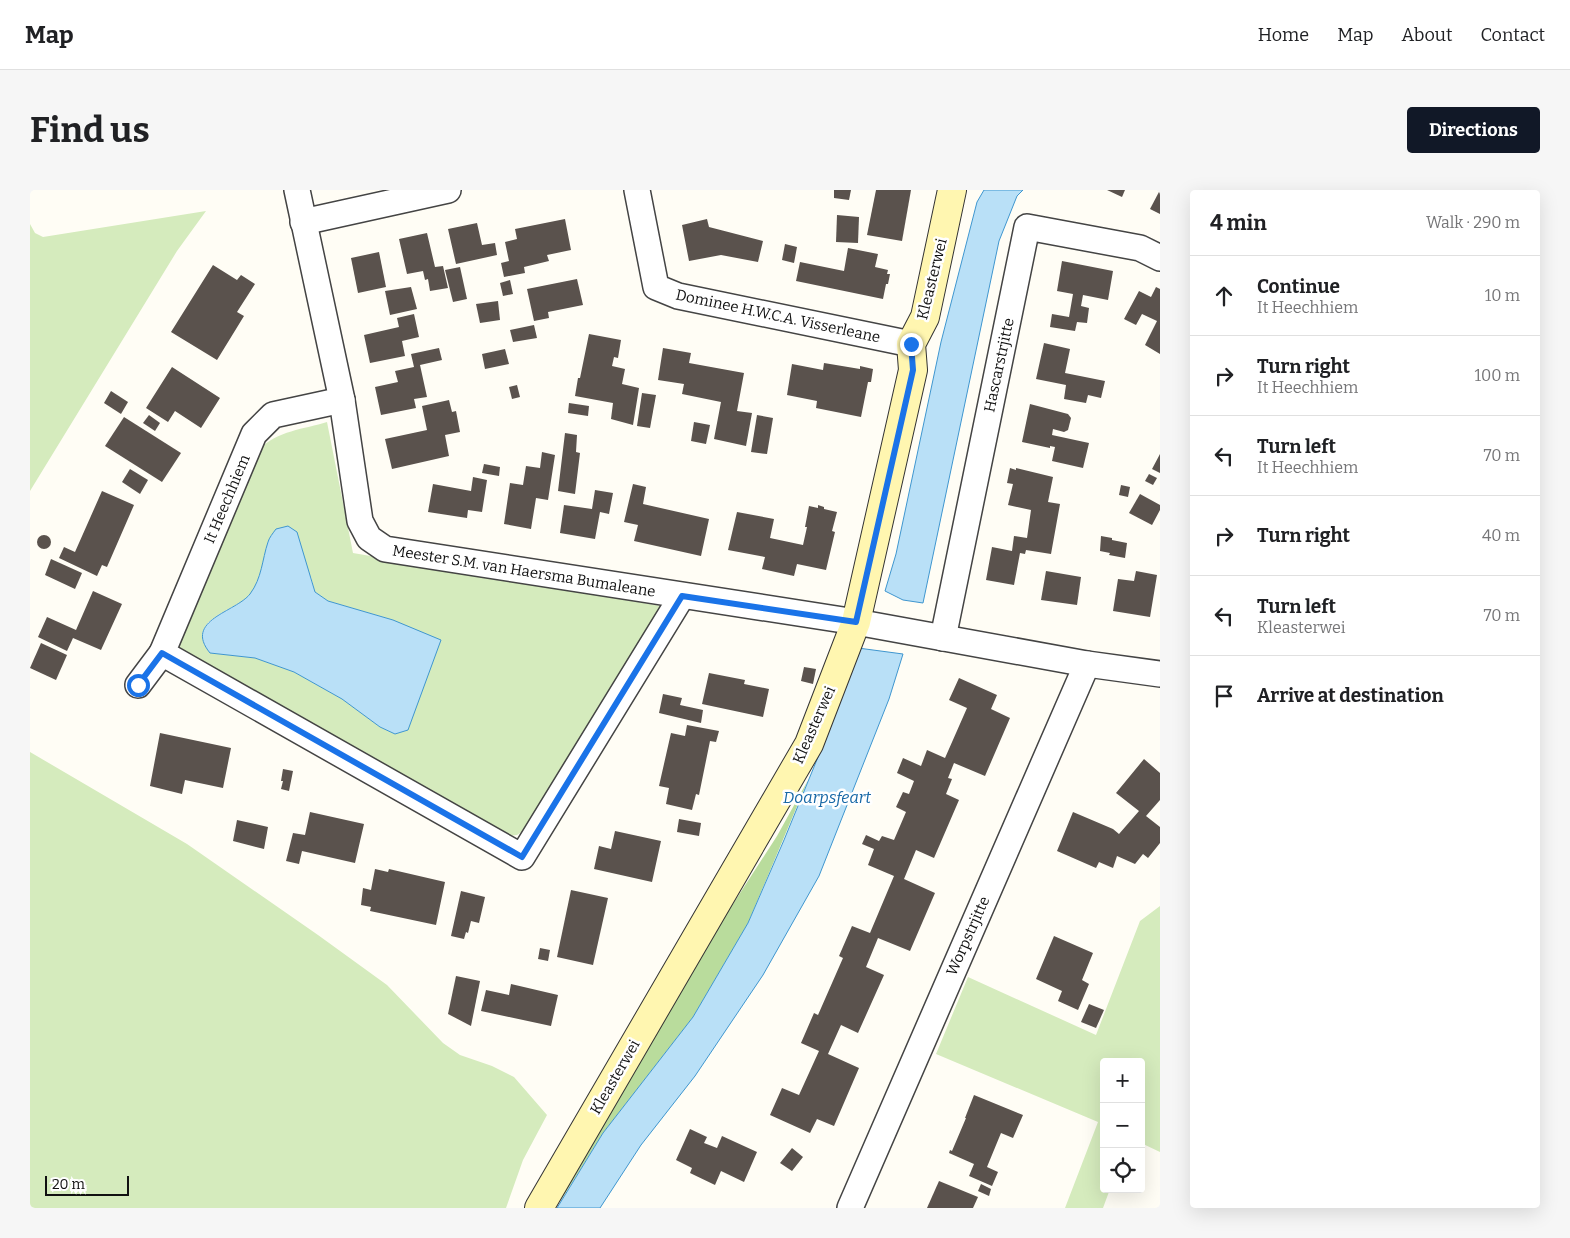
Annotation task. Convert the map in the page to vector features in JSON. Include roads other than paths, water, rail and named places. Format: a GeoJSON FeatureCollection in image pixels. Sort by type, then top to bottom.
{"type":"FeatureCollection","features":[{"type":"Feature","properties":{"kind":"street","name":"Meester S.M. van Haersma Bumaleane"},"geometry":{"type":"LineString","coordinates":[[297,190],[342,400],[360,521],[369,538],[385,549],[856,622]]}},
{"type":"Feature","properties":{"kind":"street"},"geometry":{"type":"LineString","coordinates":[[303,222],[448,190]]}},
{"type":"Feature","properties":{"kind":"street","name":"Dominee H.W.C.A. Visserleane"},"geometry":{"type":"LineString","coordinates":[[637,190],[656,287],[678,296],[911,344]]}},
{"type":"Feature","properties":{"kind":"street","name":"Kleasterwei"},"geometry":{"type":"LineString","coordinates":[[539,1208],[809,744],[856,622],[913,370],[911,344],[925,317],[952,190]]}},
{"type":"Feature","properties":{"kind":"street","name":"Hascarstrjitte"},"geometry":{"type":"LineString","coordinates":[[943,638],[1027,227],[1140,248],[1160,258]]}},
{"type":"Feature","properties":{"kind":"street","name":"It Heechhiem"},"geometry":{"type":"LineString","coordinates":[[138,685],[162,653],[254,434],[273,415],[342,400]]}},
{"type":"Feature","properties":{"kind":"street"},"geometry":{"type":"LineString","coordinates":[[162,653],[522,857],[682,596]]}},
{"type":"Feature","properties":{"kind":"street"},"geometry":{"type":"LineString","coordinates":[[856,622],[1087,664],[1160,674]]}},
{"type":"Feature","properties":{"kind":"street","name":"Worpstrjitte"},"geometry":{"type":"LineString","coordinates":[[850,1208],[1087,664]]}},
{"type":"Feature","properties":{"kind":"water"},"geometry":{"type":"Polygon","coordinates":[[[984,190],[1023,190],[1017,196],[999,241],[923,603],[903,600],[885,591],[896,554],[941,342],[977,202],[984,190]]]}},
{"type":"Feature","properties":{"kind":"water"},"geometry":{"type":"Polygon","coordinates":[[[288,526],[297,532],[315,592],[328,601],[393,620],[441,640],[408,730],[395,734],[380,727],[342,699],[294,672],[255,658],[210,653],[203,642],[203,632],[207,625],[250,594],[259,575],[269,539],[276,529],[288,526]]]}},
{"type":"Feature","properties":{"kind":"water","name":"Doarpsfeart"},"geometry":{"type":"Polygon","coordinates":[[[858,648],[903,654],[889,699],[819,876],[763,975],[695,1076],[641,1145],[600,1208],[557,1208],[603,1133],[693,1017],[748,923],[832,723],[858,648]]]}}]}
